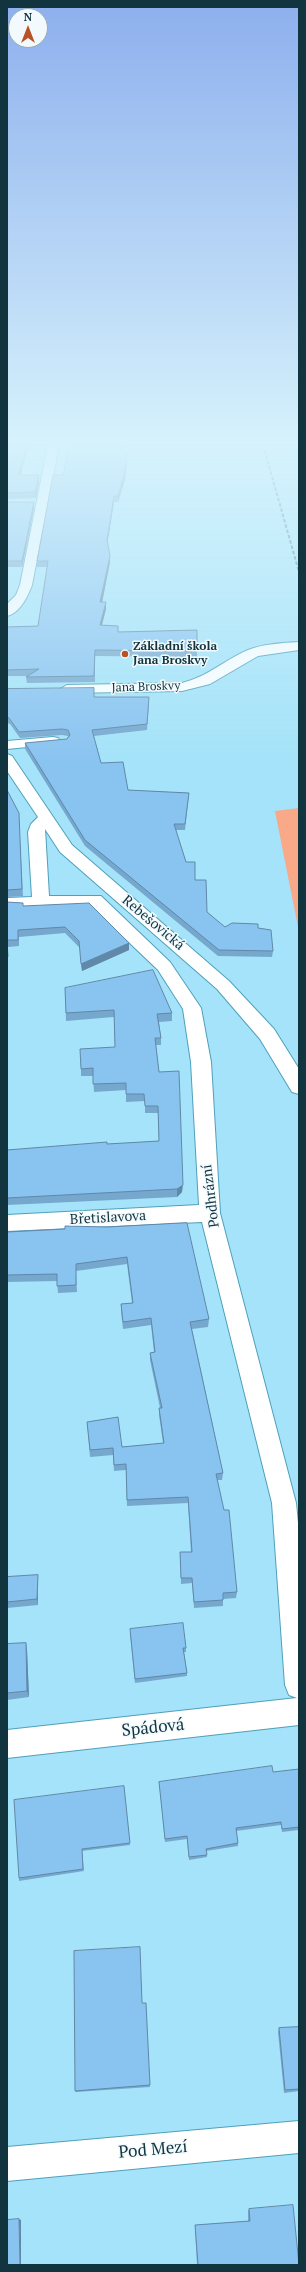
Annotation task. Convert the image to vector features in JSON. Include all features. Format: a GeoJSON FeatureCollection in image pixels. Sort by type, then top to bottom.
{"type":"FeatureCollection","features":[{"type":"Feature","properties":{"kind":"street"},"geometry":{"type":"LineString","coordinates":[[7,612],[22,596],[32,551]]}},
{"type":"Feature","properties":{"kind":"street","name":"Jana Broskvy"},"geometry":{"type":"LineString","coordinates":[[54,689],[182,687],[205,681],[253,653],[274,648],[299,646]]}},
{"type":"Feature","properties":{"kind":"street"},"geometry":{"type":"LineString","coordinates":[[7,745],[62,740]]}},
{"type":"Feature","properties":{"kind":"street","name":"Rebešovická"},"geometry":{"type":"LineString","coordinates":[[7,760],[45,819],[66,848],[76,859],[197,961],[223,985],[267,1034],[284,1059],[299,1087]]}},
{"type":"Feature","properties":{"kind":"street"},"geometry":{"type":"LineString","coordinates":[[41,901],[36,832],[39,824],[45,819]]}},
{"type":"Feature","properties":{"kind":"street","name":"Podhrázní"},"geometry":{"type":"LineString","coordinates":[[7,903],[87,898],[98,902],[164,966],[192,1008],[201,1062],[210,1213],[284,1503],[299,1685]]}},
{"type":"Feature","properties":{"kind":"street","name":"Břetislavova"},"geometry":{"type":"LineString","coordinates":[[7,1223],[210,1213]]}},
{"type":"Feature","properties":{"kind":"street","name":"Spádová"},"geometry":{"type":"LineString","coordinates":[[7,1744],[299,1711]]}},
{"type":"Feature","properties":{"kind":"street","name":"Pod Mezí"},"geometry":{"type":"LineString","coordinates":[[7,2164],[299,2137]]}},
{"type":"Feature","properties":{"kind":"shaded area"},"geometry":{"type":"Polygon","coordinates":[[[299,808],[299,932],[275,811],[299,808]]]}},
{"type":"Feature","properties":{"kind":"building"},"geometry":{"type":"Polygon","coordinates":[[[7,551],[24,551],[22,561],[7,561],[7,551]]]}},
{"type":"Feature","properties":{"kind":"building"},"geometry":{"type":"Polygon","coordinates":[[[39,551],[109,551],[110,556],[100,602],[106,602],[100,625],[118,626],[118,632],[197,630],[197,651],[95,650],[94,676],[26,677],[39,669],[7,670],[7,627],[38,626],[48,561],[37,561],[39,551]]]}},
{"type":"Feature","properties":{"kind":"building"},"geometry":{"type":"Polygon","coordinates":[[[94,688],[94,697],[149,697],[147,724],[92,730],[101,763],[123,762],[128,790],[189,793],[185,824],[174,824],[186,862],[195,862],[195,880],[206,880],[207,912],[225,927],[232,923],[258,924],[258,928],[271,930],[273,951],[219,950],[85,840],[25,743],[67,739],[70,735],[68,730],[62,729],[19,732],[7,717],[7,689],[94,688]]]}},
{"type":"Feature","properties":{"kind":"building"},"geometry":{"type":"Polygon","coordinates":[[[7,790],[19,813],[22,889],[7,890],[7,790]]]}},
{"type":"Feature","properties":{"kind":"building"},"geometry":{"type":"Polygon","coordinates":[[[7,902],[23,903],[23,906],[89,903],[129,943],[81,964],[79,941],[65,927],[18,930],[18,940],[7,940],[7,902]]]}},
{"type":"Feature","properties":{"kind":"building"},"geometry":{"type":"Polygon","coordinates":[[[153,970],[172,1013],[157,1014],[161,1038],[155,1038],[159,1072],[179,1071],[183,1185],[177,1189],[7,1198],[7,1150],[107,1142],[107,1144],[159,1141],[158,1106],[145,1106],[144,1094],[126,1094],[126,1083],[93,1084],[93,1068],[81,1069],[80,1049],[115,1047],[114,1010],[66,1013],[65,988],[153,970]]]}},
{"type":"Feature","properties":{"kind":"building"},"geometry":{"type":"Polygon","coordinates":[[[187,1223],[209,1319],[190,1322],[223,1473],[216,1474],[224,1510],[229,1510],[237,1592],[223,1593],[223,1600],[194,1602],[192,1578],[181,1578],[180,1552],[192,1552],[188,1497],[127,1500],[126,1464],[114,1465],[113,1448],[90,1450],[87,1422],[118,1417],[122,1447],[164,1443],[159,1408],[162,1408],[150,1353],[155,1352],[151,1318],[123,1322],[121,1304],[133,1303],[127,1257],[76,1264],[76,1285],[57,1286],[57,1274],[7,1275],[7,1232],[65,1229],[65,1226],[107,1227],[187,1223]]]}},
{"type":"Feature","properties":{"kind":"building"},"geometry":{"type":"Polygon","coordinates":[[[38,1575],[37,1599],[7,1602],[7,1577],[38,1575]]]}},
{"type":"Feature","properties":{"kind":"building"},"geometry":{"type":"Polygon","coordinates":[[[183,1623],[186,1648],[183,1648],[187,1673],[135,1679],[130,1629],[183,1623]]]}},
{"type":"Feature","properties":{"kind":"building"},"geometry":{"type":"Polygon","coordinates":[[[26,1643],[27,1691],[7,1693],[7,1644],[26,1643]]]}},
{"type":"Feature","properties":{"kind":"building"},"geometry":{"type":"Polygon","coordinates":[[[272,1766],[273,1772],[299,1769],[299,1827],[282,1829],[281,1822],[236,1828],[238,1843],[206,1849],[207,1855],[189,1857],[187,1836],[165,1839],[159,1782],[272,1766]]]}},
{"type":"Feature","properties":{"kind":"building"},"geometry":{"type":"Polygon","coordinates":[[[124,1786],[130,1843],[82,1849],[83,1869],[19,1878],[14,1800],[124,1786]]]}},
{"type":"Feature","properties":{"kind":"building"},"geometry":{"type":"Polygon","coordinates":[[[140,1947],[142,2003],[146,2003],[150,2085],[75,2091],[74,1951],[140,1947]]]}},
{"type":"Feature","properties":{"kind":"building"},"geometry":{"type":"Polygon","coordinates":[[[299,2027],[299,2089],[285,2090],[279,2028],[299,2027]]]}},
{"type":"Feature","properties":{"kind":"building"},"geometry":{"type":"Polygon","coordinates":[[[293,2205],[299,2265],[198,2265],[195,2225],[250,2221],[249,2209],[293,2205]]]}},
{"type":"Feature","properties":{"kind":"building"},"geometry":{"type":"Polygon","coordinates":[[[19,2219],[20,2265],[7,2265],[7,2220],[19,2219]]]}},
{"type":"Feature","properties":{"kind":"railway"},"geometry":{"type":"LineString","coordinates":[[293,551],[299,572]]}},
{"type":"Feature","properties":{"kind":"place","name":"Základní škola Jana Broskvy"},"geometry":{"type":"Point","coordinates":[125,654]}}]}
